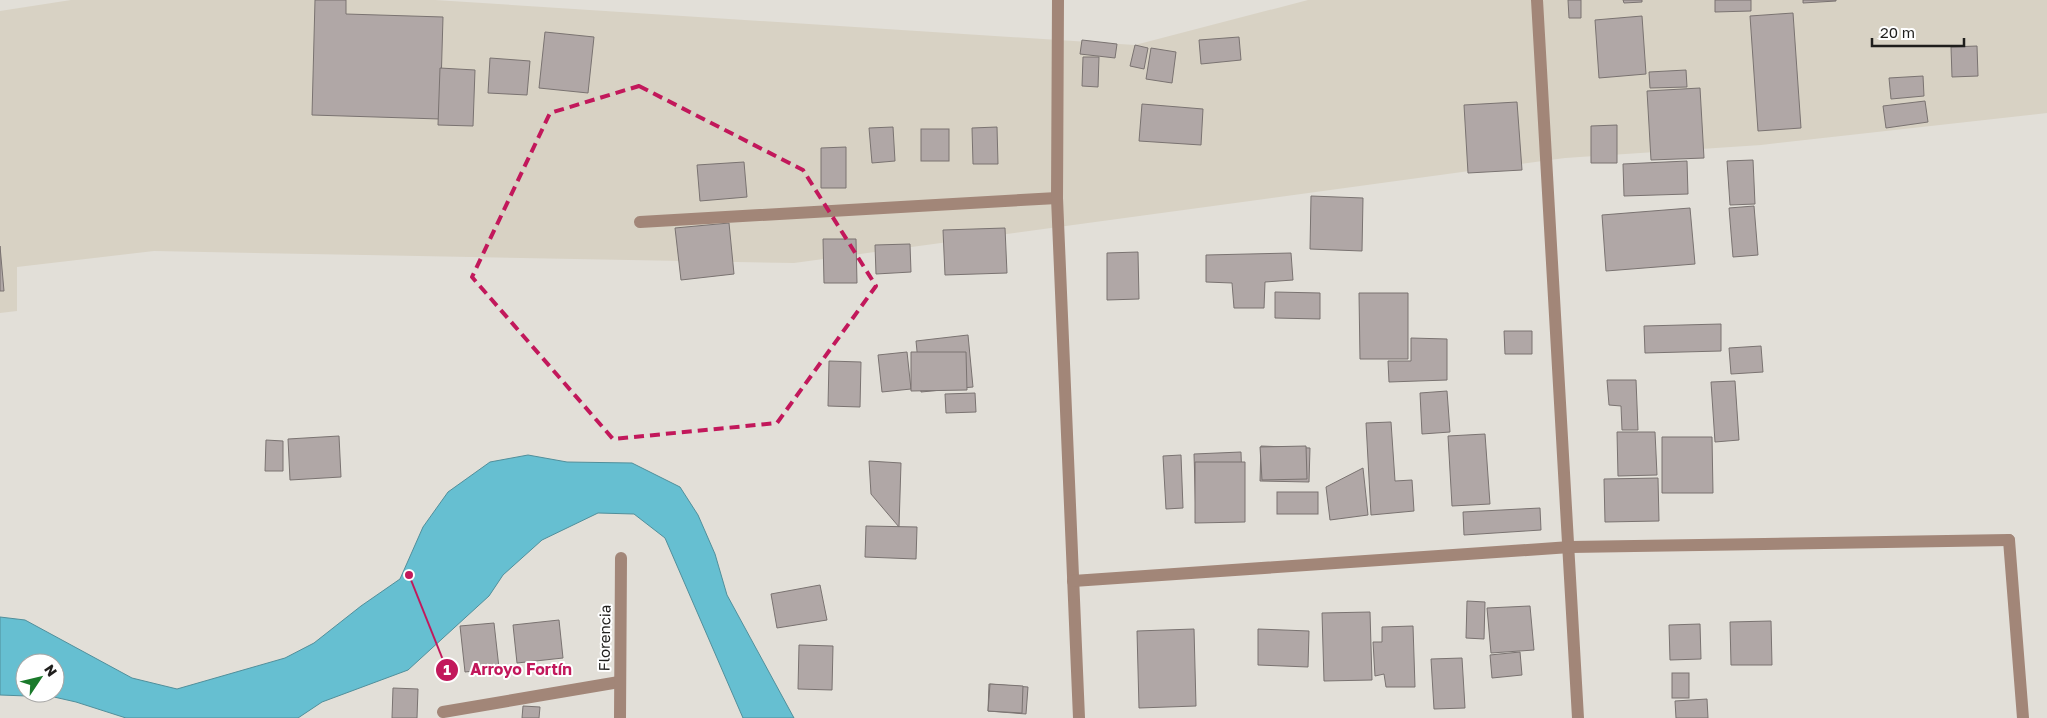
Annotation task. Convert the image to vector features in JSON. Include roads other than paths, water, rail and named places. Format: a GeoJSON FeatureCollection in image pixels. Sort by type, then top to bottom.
{"type":"FeatureCollection","features":[{"type":"Feature","properties":{"kind":"street"},"geometry":{"type":"LineString","coordinates":[[1058,0],[1057,198],[1079,718]]}},
{"type":"Feature","properties":{"kind":"street"},"geometry":{"type":"LineString","coordinates":[[1537,0],[1570,547],[1578,718]]}},
{"type":"Feature","properties":{"kind":"street"},"geometry":{"type":"LineString","coordinates":[[640,222],[1057,198]]}},
{"type":"Feature","properties":{"kind":"street"},"geometry":{"type":"LineString","coordinates":[[1073,581],[1570,547],[2009,540],[2023,718]]}},
{"type":"Feature","properties":{"kind":"street","name":"Florencia"},"geometry":{"type":"LineString","coordinates":[[620,718],[621,558]]}},
{"type":"Feature","properties":{"kind":"street"},"geometry":{"type":"LineString","coordinates":[[442,712],[619,682]]}},
{"type":"Feature","properties":{"kind":"water"},"geometry":{"type":"Polygon","coordinates":[[[528,455],[567,462],[632,463],[680,487],[698,515],[715,554],[727,595],[794,718],[743,718],[665,538],[634,514],[598,513],[542,540],[503,575],[489,596],[408,670],[322,702],[298,718],[126,718],[65,700],[65,653],[15,653],[15,696],[0,695],[0,617],[25,620],[132,678],[177,689],[285,658],[314,643],[361,606],[400,579],[423,527],[448,492],[490,462],[528,455]]]}},
{"type":"Feature","properties":{"kind":"place","name":"Arroyo Fortín"},"geometry":{"type":"Point","coordinates":[409,575]}}]}
